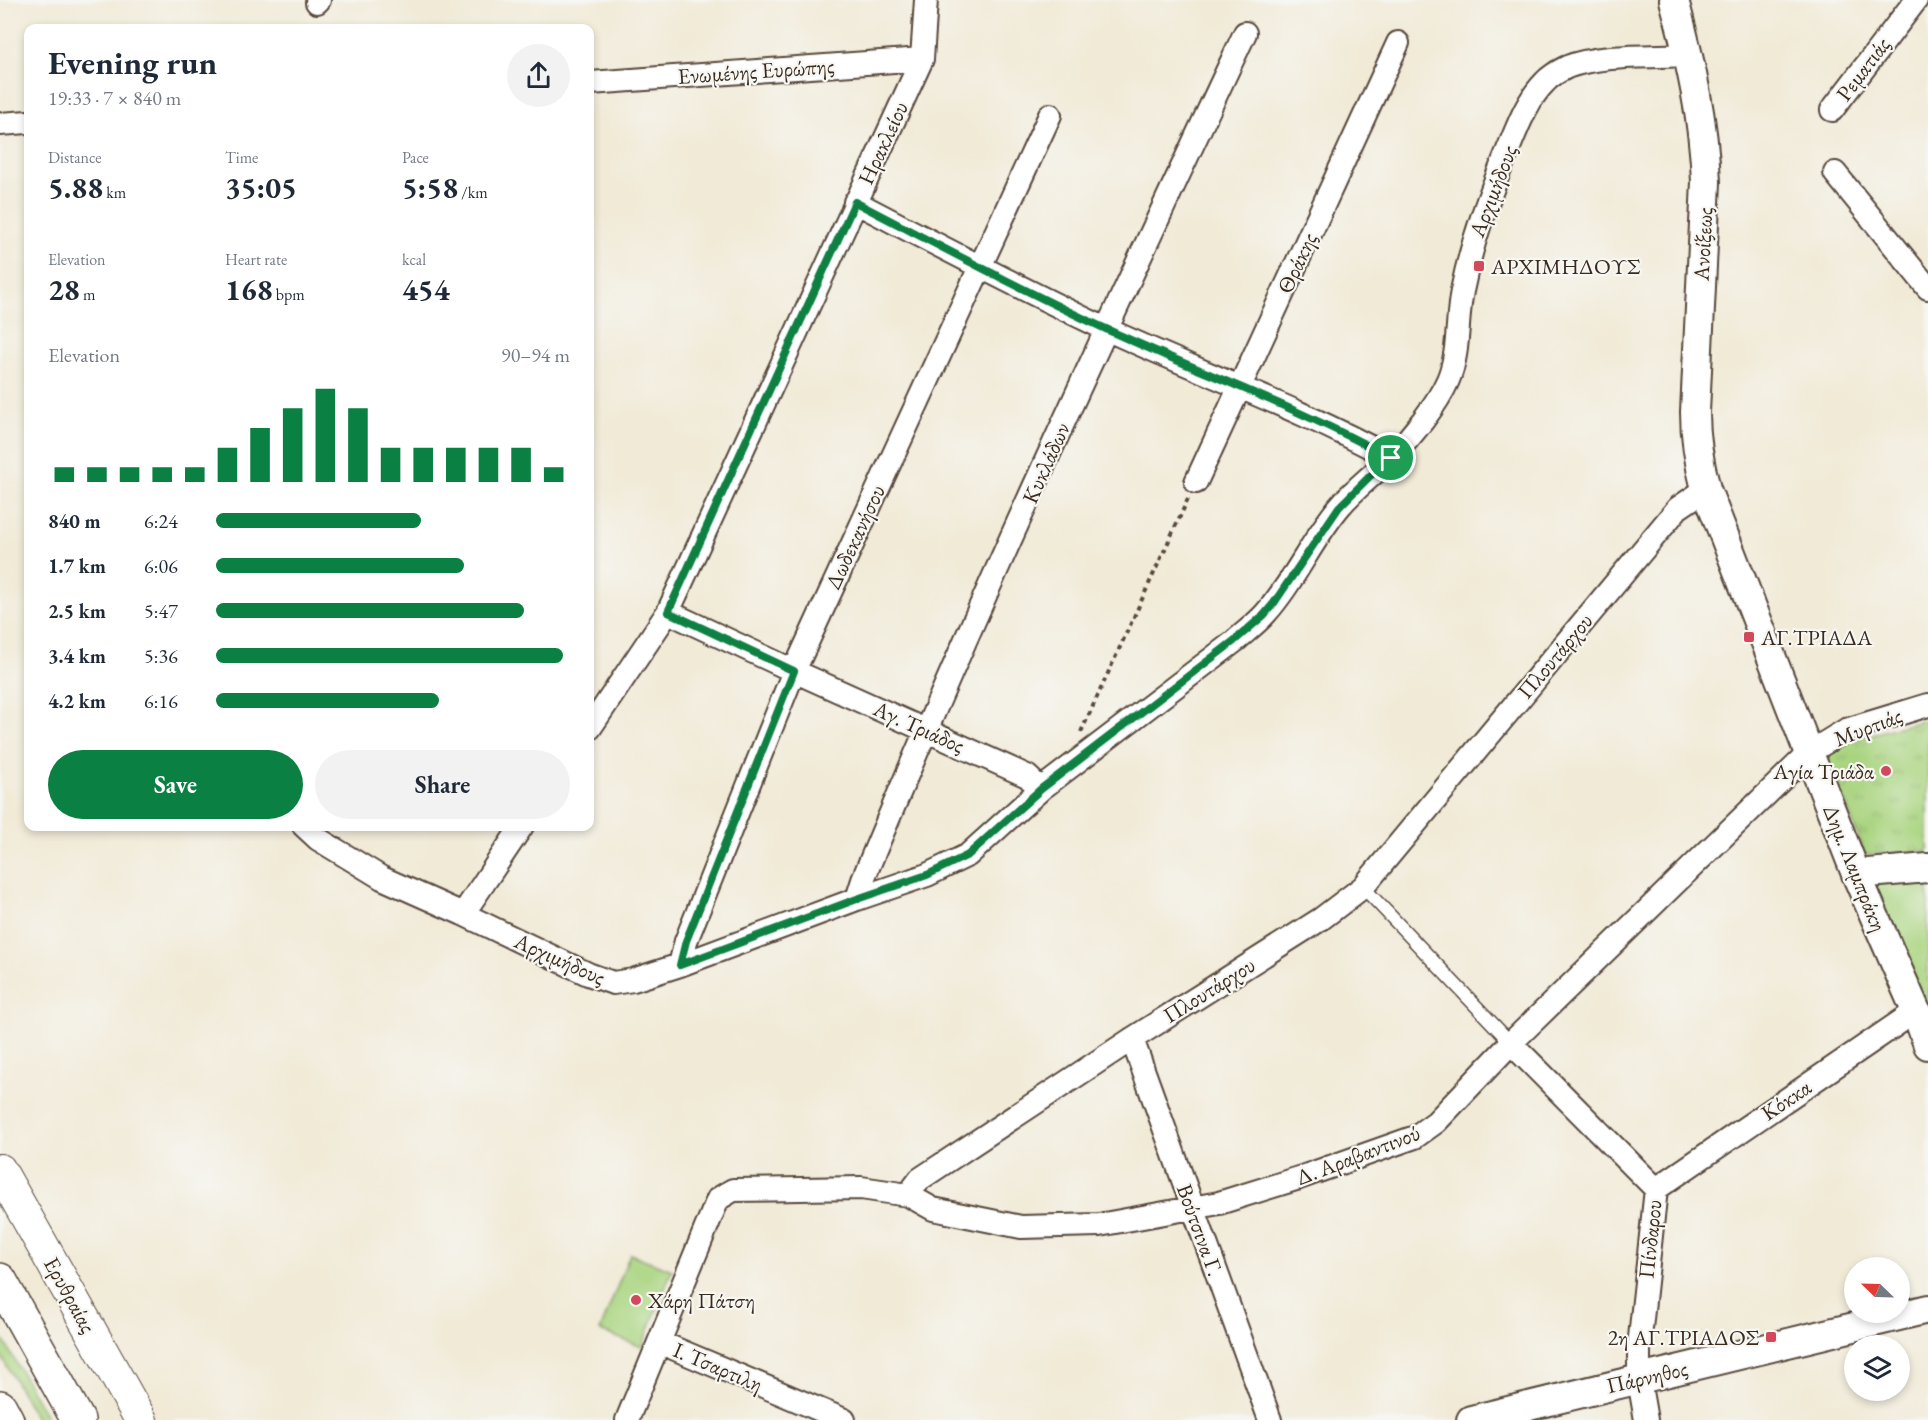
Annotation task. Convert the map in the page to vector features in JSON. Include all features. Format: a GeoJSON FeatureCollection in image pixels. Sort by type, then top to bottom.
{"type":"FeatureCollection","features":[{"type":"Feature","properties":{"kind":"highway"},"geometry":{"type":"LineString","coordinates":[[0,1280],[78,1420]]}},
{"type":"Feature","properties":{"kind":"highway"},"geometry":{"type":"LineString","coordinates":[[0,1407],[8,1420]]}},
{"type":"Feature","properties":{"kind":"main road","name":"Ερυθραίας"},"geometry":{"type":"LineString","coordinates":[[0,1170],[141,1420]]}},
{"type":"Feature","properties":{"kind":"street","name":"Ηρακλείου"},"geometry":{"type":"LineString","coordinates":[[594,722],[668,612],[922,59],[926,0]]}},
{"type":"Feature","properties":{"kind":"street","name":"Ανοίξεως"},"geometry":{"type":"LineString","coordinates":[[1674,0],[1704,134],[1706,173],[1695,412],[1697,454],[1706,489]]}},
{"type":"Feature","properties":{"kind":"street","name":"Ρεματιάς"},"geometry":{"type":"LineString","coordinates":[[1832,110],[1916,0]]}},
{"type":"Feature","properties":{"kind":"street","name":"Κυκλάδων"},"geometry":{"type":"LineString","coordinates":[[857,899],[925,729],[1245,33]]}},
{"type":"Feature","properties":{"kind":"street","name":"Θράκης"},"geometry":{"type":"LineString","coordinates":[[1196,482],[1398,43]]}},
{"type":"Feature","properties":{"kind":"street","name":"Αρχιμήδους"},"geometry":{"type":"LineString","coordinates":[[309,831],[318,839],[382,878],[588,974],[613,983],[633,980],[680,965],[927,875],[968,855],[1041,789],[1234,641],[1264,615],[1339,507],[1410,437],[1440,395],[1448,379],[1454,362],[1460,302],[1469,254],[1491,190],[1535,93],[1553,74],[1578,64],[1600,59],[1688,55]]}},
{"type":"Feature","properties":{"kind":"street","name":"Ενωμένης Ευρώπης"},"geometry":{"type":"LineString","coordinates":[[594,83],[922,59]]}},
{"type":"Feature","properties":{"kind":"street","name":"Δωδεκανήσου"},"geometry":{"type":"LineString","coordinates":[[680,965],[686,941],[794,671],[1050,115]]}},
{"type":"Feature","properties":{"kind":"street"},"geometry":{"type":"LineString","coordinates":[[0,124],[24,122]]}},
{"type":"Feature","properties":{"kind":"street"},"geometry":{"type":"LineString","coordinates":[[1835,173],[1928,288]]}},
{"type":"Feature","properties":{"kind":"street"},"geometry":{"type":"LineString","coordinates":[[855,202],[979,267],[1107,329],[1241,386],[1391,458]]}},
{"type":"Feature","properties":{"kind":"street","name":"Δημ. Λαμπράκη"},"geometry":{"type":"LineString","coordinates":[[1706,489],[1856,874],[1916,1011],[1928,1045]]}},
{"type":"Feature","properties":{"kind":"street","name":"Πλουτάρχου"},"geometry":{"type":"LineString","coordinates":[[908,1195],[920,1179],[1132,1039],[1321,919],[1363,887],[1678,508],[1706,489]]}},
{"type":"Feature","properties":{"kind":"street","name":"Αγ. Τριάδος"},"geometry":{"type":"LineString","coordinates":[[668,612],[1027,776],[1041,789]]}},
{"type":"Feature","properties":{"kind":"street","name":"Μυρτιάς"},"geometry":{"type":"LineString","coordinates":[[1810,752],[1846,730],[1928,705]]}},
{"type":"Feature","properties":{"kind":"street","name":"Δ. Αραβαντινού"},"geometry":{"type":"LineString","coordinates":[[908,1195],[933,1209],[1021,1227],[1099,1225],[1219,1203],[1299,1178],[1414,1137],[1436,1122],[1511,1043],[1810,752]]}},
{"type":"Feature","properties":{"kind":"street"},"geometry":{"type":"LineString","coordinates":[[463,914],[519,831]]}},
{"type":"Feature","properties":{"kind":"street"},"geometry":{"type":"LineString","coordinates":[[1856,874],[1928,868]]}},
{"type":"Feature","properties":{"kind":"street","name":"Κόκκα"},"geometry":{"type":"LineString","coordinates":[[1656,1190],[1916,1011]]}},
{"type":"Feature","properties":{"kind":"street","name":"Βούτσινα Γ."},"geometry":{"type":"LineString","coordinates":[[1132,1039],[1270,1420]]}},
{"type":"Feature","properties":{"kind":"street","name":"Πίνδαρου"},"geometry":{"type":"LineString","coordinates":[[1511,1043],[1656,1190],[1639,1347],[1639,1380],[1646,1420]]}},
{"type":"Feature","properties":{"kind":"street"},"geometry":{"type":"LineString","coordinates":[[627,1420],[718,1199],[733,1190],[861,1188],[908,1195]]}},
{"type":"Feature","properties":{"kind":"street","name":"Πάρνηθος"},"geometry":{"type":"LineString","coordinates":[[1471,1420],[1536,1412],[1639,1380],[1928,1309]]}},
{"type":"Feature","properties":{"kind":"street","name":"Ι. Τσαρτιλη"},"geometry":{"type":"LineString","coordinates":[[659,1342],[844,1420]]}},
{"type":"Feature","properties":{"kind":"lane"},"geometry":{"type":"LineString","coordinates":[[1363,887],[1511,1043]]}},
{"type":"Feature","properties":{"kind":"path"},"geometry":{"type":"LineString","coordinates":[[1089,753],[1081,732],[1196,482]]}},
{"type":"Feature","properties":{"kind":"green space"},"geometry":{"type":"Polygon","coordinates":[[[1928,719],[1928,851],[1865,854],[1826,753],[1854,739],[1928,719]]]}},
{"type":"Feature","properties":{"kind":"green space"},"geometry":{"type":"Polygon","coordinates":[[[1928,879],[1928,1018],[1871,884],[1928,879]]]}},
{"type":"Feature","properties":{"kind":"green space","name":"Χάρη Πάτση"},"geometry":{"type":"Polygon","coordinates":[[[630,1254],[672,1270],[642,1347],[600,1331],[630,1254]]]}},
{"type":"Feature","properties":{"kind":"green space"},"geometry":{"type":"Polygon","coordinates":[[[0,1334],[48,1420],[37,1420],[0,1354],[0,1334]]]}},
{"type":"Feature","properties":{"kind":"place","name":"ΑΡΧΙΜΗΔΟΥΣ"},"geometry":{"type":"Point","coordinates":[1479,266]}},
{"type":"Feature","properties":{"kind":"place","name":"ΑΓ.ΤΡΙΑΔΑ"},"geometry":{"type":"Point","coordinates":[1749,637]}},
{"type":"Feature","properties":{"kind":"place","name":"Αγία Τριάδα"},"geometry":{"type":"Point","coordinates":[1886,771]}},
{"type":"Feature","properties":{"kind":"place","name":"Χάρη Πάτση"},"geometry":{"type":"Point","coordinates":[636,1300]}},
{"type":"Feature","properties":{"kind":"place","name":"2η ΑΓ.ΤΡΙΑΔΟΣ"},"geometry":{"type":"Point","coordinates":[1771,1337]}},
{"type":"Feature","properties":{"kind":"route"},"geometry":{"type":"LineString","coordinates":[[855,202],[979,267],[1107,329],[1241,386],[1391,458],[1351,493],[1339,507],[1264,615],[1234,641],[1041,789],[968,855],[927,875],[680,965],[686,941],[794,671],[668,612],[855,202]]}}]}
